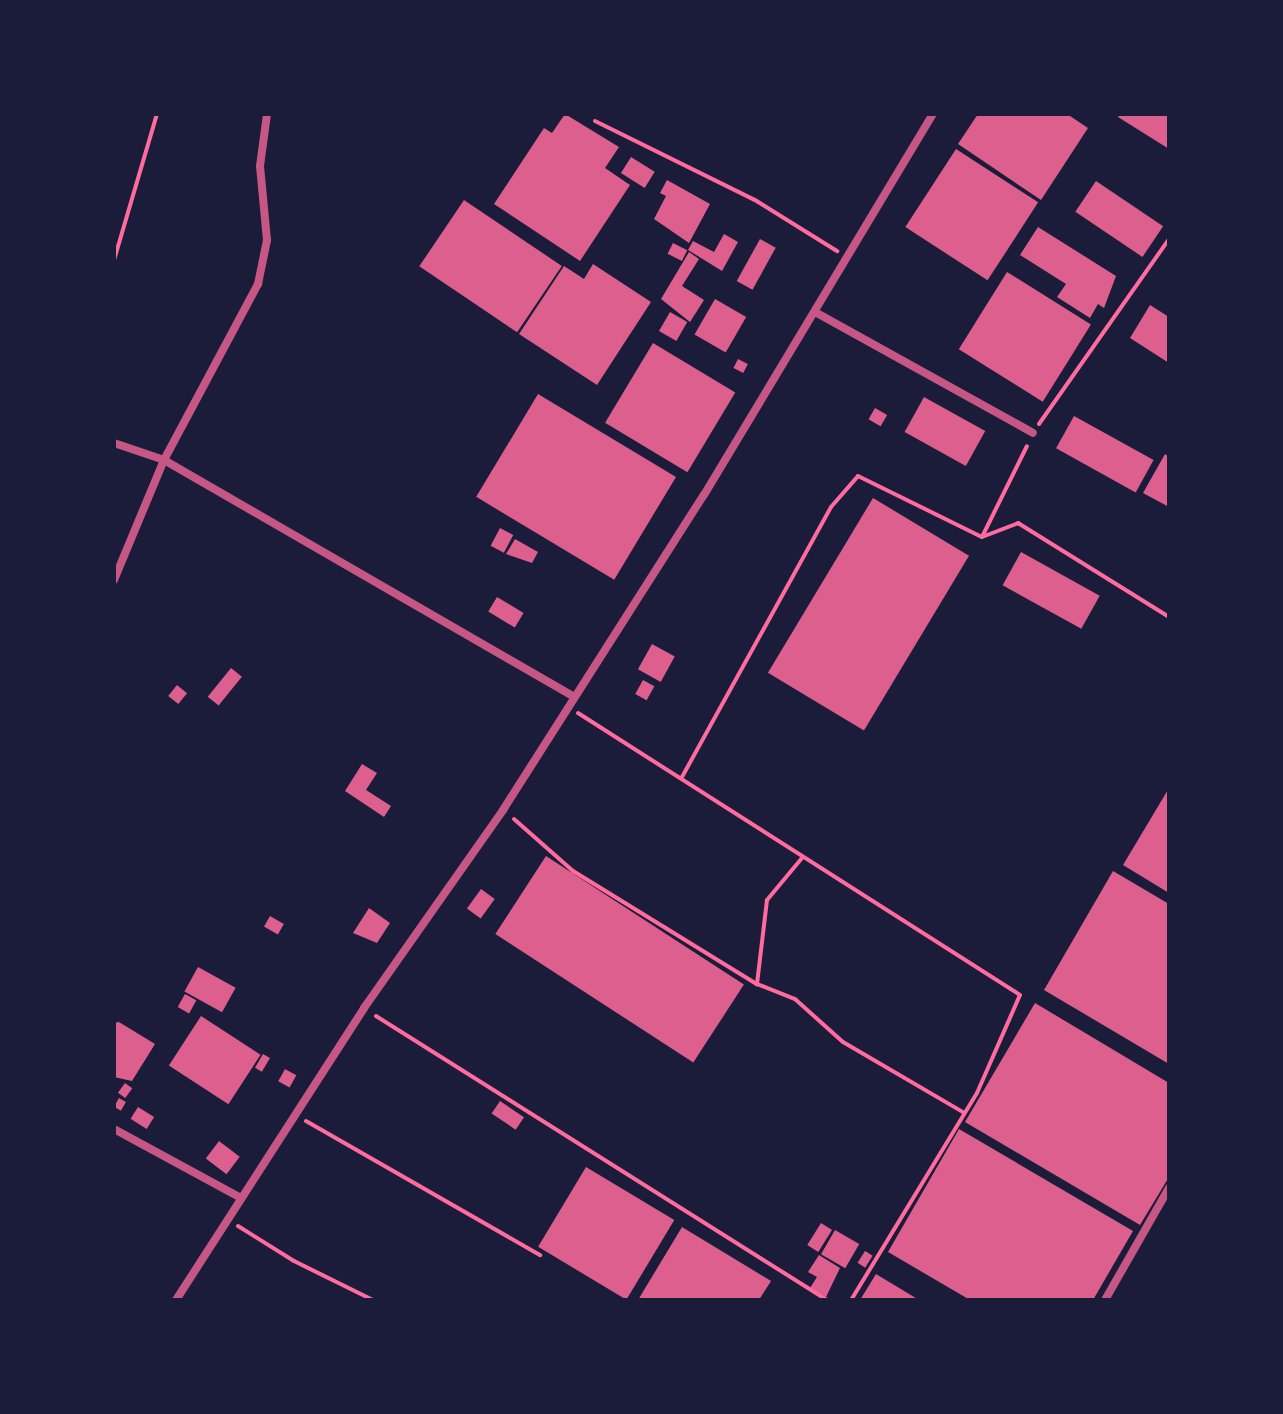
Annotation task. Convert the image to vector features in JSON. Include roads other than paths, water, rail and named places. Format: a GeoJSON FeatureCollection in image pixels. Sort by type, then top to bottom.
{"type":"FeatureCollection","features":[{"type":"Feature","properties":{"kind":"street"},"geometry":{"type":"LineString","coordinates":[[114,580],[164,460],[258,284],[267,240],[260,166],[267,114]]}},
{"type":"Feature","properties":{"kind":"street"},"geometry":{"type":"LineString","coordinates":[[176,1300],[239,1197],[364,1008],[503,810],[571,695],[704,495],[933,114]]}},
{"type":"Feature","properties":{"kind":"street"},"geometry":{"type":"LineString","coordinates":[[815,312],[1033,433]]}},
{"type":"Feature","properties":{"kind":"street"},"geometry":{"type":"LineString","coordinates":[[114,443],[164,460],[571,695]]}},
{"type":"Feature","properties":{"kind":"street"},"geometry":{"type":"LineString","coordinates":[[114,1129],[239,1197]]}},
{"type":"Feature","properties":{"kind":"street"},"geometry":{"type":"LineString","coordinates":[[1105,1300],[1169,1188]]}}]}
